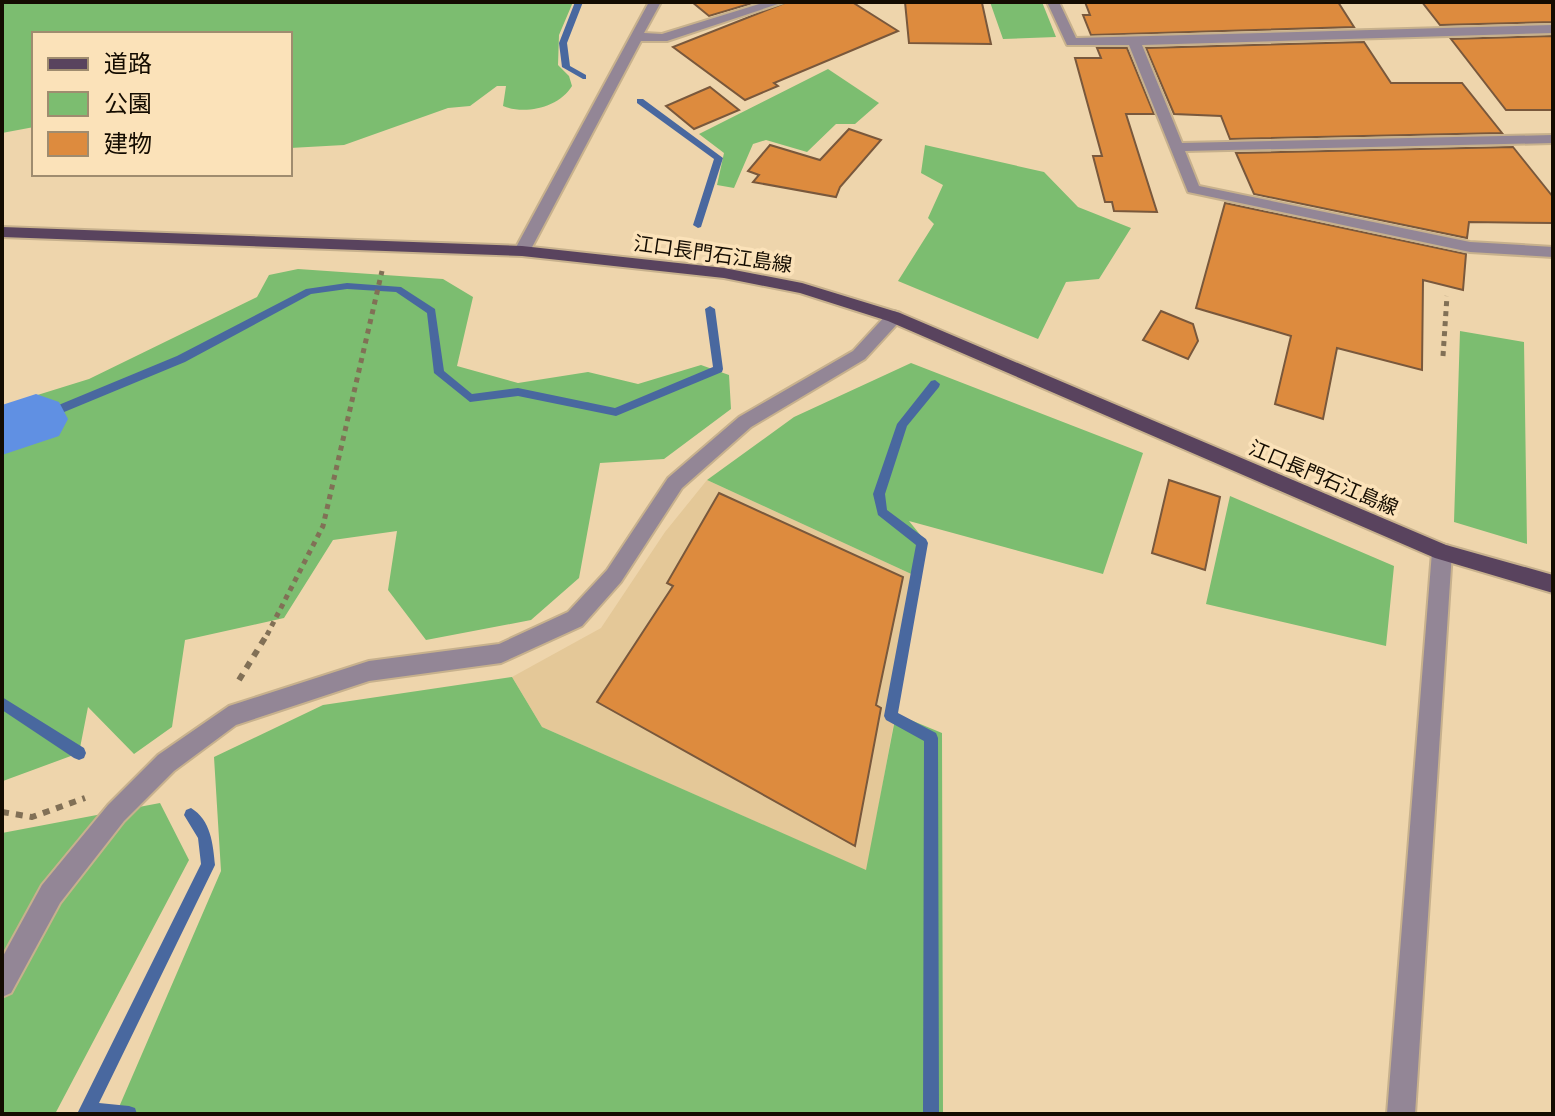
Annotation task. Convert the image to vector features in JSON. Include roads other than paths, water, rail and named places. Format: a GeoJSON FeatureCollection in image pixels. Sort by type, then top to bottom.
{"type":"FeatureCollection","features":[{"type":"Feature","properties":{"kind":"main road","name":"江口長門石江島線"},"geometry":{"type":"LineString","coordinates":[[2,232],[522,251],[724,273],[802,288],[894,317],[1442,552],[1553,584]]}},
{"type":"Feature","properties":{"kind":"street"},"geometry":{"type":"LineString","coordinates":[[522,251],[655,2]]}},
{"type":"Feature","properties":{"kind":"street"},"geometry":{"type":"LineString","coordinates":[[639,37],[663,38],[778,2]]}},
{"type":"Feature","properties":{"kind":"street"},"geometry":{"type":"LineString","coordinates":[[1053,2],[1071,42],[1553,29]]}},
{"type":"Feature","properties":{"kind":"street"},"geometry":{"type":"LineString","coordinates":[[1134,41],[1193,189],[1470,247],[1553,252]]}},
{"type":"Feature","properties":{"kind":"street"},"geometry":{"type":"LineString","coordinates":[[1176,147],[1553,139]]}},
{"type":"Feature","properties":{"kind":"street"},"geometry":{"type":"LineString","coordinates":[[2,984],[51,894],[116,813],[166,763],[229,717],[369,671],[501,653],[575,619],[614,576],[675,483],[745,422],[859,355],[894,317]]}},
{"type":"Feature","properties":{"kind":"street"},"geometry":{"type":"LineString","coordinates":[[1401,1114],[1442,552]]}},
{"type":"Feature","properties":{"kind":"waterway"},"geometry":{"type":"LineString","coordinates":[[579,2],[563,43],[566,67],[583,77]]}},
{"type":"Feature","properties":{"kind":"waterway"},"geometry":{"type":"LineString","coordinates":[[640,101],[719,158],[698,225]]}},
{"type":"Feature","properties":{"kind":"waterway"},"geometry":{"type":"LineString","coordinates":[[36,419],[181,359],[309,291],[347,286],[398,289],[432,311],[439,373],[470,398],[518,392],[616,412],[718,369],[710,309]]}},
{"type":"Feature","properties":{"kind":"waterway"},"geometry":{"type":"LineString","coordinates":[[931,1114],[931,738],[891,716],[922,543],[882,512],[879,494],[902,424],[935,384]]}},
{"type":"Feature","properties":{"kind":"waterway"},"geometry":{"type":"LineString","coordinates":[[2,430],[36,419]]}},
{"type":"Feature","properties":{"kind":"waterway"},"geometry":{"type":"LineString","coordinates":[[2,703],[79,753]]}},
{"type":"Feature","properties":{"kind":"waterway"},"geometry":{"type":"LineString","coordinates":[[87,1110],[208,865],[205,836],[191,815]]}},
{"type":"Feature","properties":{"kind":"waterway"},"geometry":{"type":"LineString","coordinates":[[85,1114],[87,1110]]}},
{"type":"Feature","properties":{"kind":"waterway"},"geometry":{"type":"LineString","coordinates":[[87,1110],[129,1114]]}}]}
